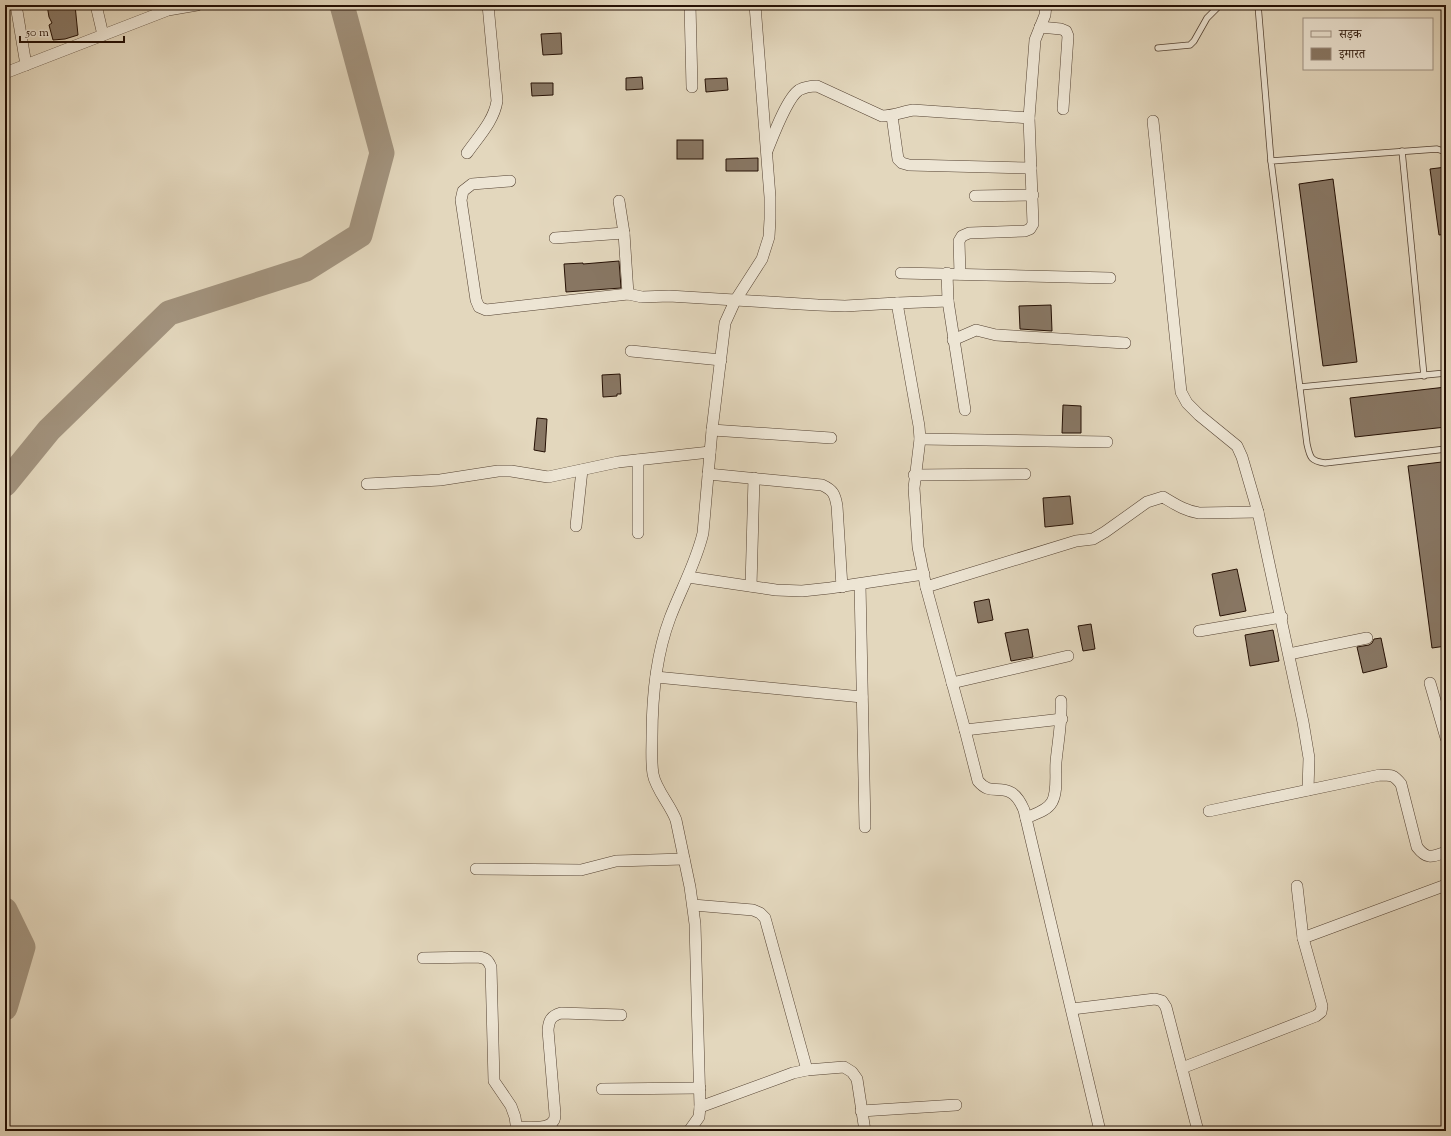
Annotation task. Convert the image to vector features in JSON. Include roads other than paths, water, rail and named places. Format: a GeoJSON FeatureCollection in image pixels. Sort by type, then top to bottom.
{"type":"FeatureCollection","features":[{"type":"Feature","properties":{"kind":"street"},"geometry":{"type":"LineString","coordinates":[[16,5],[26,65]]}},
{"type":"Feature","properties":{"kind":"street"},"geometry":{"type":"LineString","coordinates":[[96,5],[102,35]]}},
{"type":"Feature","properties":{"kind":"street"},"geometry":{"type":"LineString","coordinates":[[5,73],[168,10],[196,5]]}},
{"type":"Feature","properties":{"kind":"street"},"geometry":{"type":"LineString","coordinates":[[467,153],[491,119],[495,111],[497,101],[488,5]]}},
{"type":"Feature","properties":{"kind":"street"},"geometry":{"type":"LineString","coordinates":[[690,5],[692,87]]}},
{"type":"Feature","properties":{"kind":"street"},"geometry":{"type":"LineString","coordinates":[[688,1131],[700,1116],[695,924],[693,904],[676,820],[672,809],[657,785],[653,774],[652,717],[658,664],[670,619],[699,550],[703,533],[712,430],[725,323],[735,301],[762,259],[769,237],[770,219],[766,151],[755,5]]}},
{"type":"Feature","properties":{"kind":"street"},"geometry":{"type":"LineString","coordinates":[[960,274],[959,241],[962,236],[968,233],[1025,231],[1030,229],[1033,224],[1029,118],[1035,40],[1045,15],[1046,5]]}},
{"type":"Feature","properties":{"kind":"street"},"geometry":{"type":"LineString","coordinates":[[1040,27],[1061,29],[1066,31],[1068,36],[1063,109]]}},
{"type":"Feature","properties":{"kind":"street"},"geometry":{"type":"LineString","coordinates":[[766,151],[790,99],[798,91],[809,86],[817,86],[882,116],[892,116],[904,111],[913,110],[1029,118]]}},
{"type":"Feature","properties":{"kind":"street"},"geometry":{"type":"LineString","coordinates":[[892,116],[898,159],[902,163],[909,165],[1031,168]]}},
{"type":"Feature","properties":{"kind":"street"},"geometry":{"type":"LineString","coordinates":[[1153,121],[1180,392],[1187,403],[1199,415],[1237,446],[1242,457],[1258,512],[1304,722],[1309,758],[1308,790]]}},
{"type":"Feature","properties":{"kind":"street"},"geometry":{"type":"LineString","coordinates":[[510,181],[472,184],[463,191],[461,200],[476,300],[479,306],[486,310],[628,294],[642,297],[669,296],[735,301],[845,306],[948,301]]}},
{"type":"Feature","properties":{"kind":"street"},"geometry":{"type":"LineString","coordinates":[[975,196],[1033,195]]}},
{"type":"Feature","properties":{"kind":"street"},"geometry":{"type":"LineString","coordinates":[[619,201],[624,233],[628,294]]}},
{"type":"Feature","properties":{"kind":"street"},"geometry":{"type":"LineString","coordinates":[[555,238],[624,233]]}},
{"type":"Feature","properties":{"kind":"street"},"geometry":{"type":"LineString","coordinates":[[901,273],[1110,278]]}},
{"type":"Feature","properties":{"kind":"street"},"geometry":{"type":"LineString","coordinates":[[947,273],[948,301],[953,340],[965,410]]}},
{"type":"Feature","properties":{"kind":"street"},"geometry":{"type":"LineString","coordinates":[[897,303],[918,414],[920,439],[914,475],[914,488],[918,547],[926,587],[978,781],[983,788],[1010,792],[1017,798],[1024,810],[1100,1131]]}},
{"type":"Feature","properties":{"kind":"street"},"geometry":{"type":"LineString","coordinates":[[953,340],[976,330],[996,335],[1125,343]]}},
{"type":"Feature","properties":{"kind":"street"},"geometry":{"type":"LineString","coordinates":[[631,351],[721,360]]}},
{"type":"Feature","properties":{"kind":"street"},"geometry":{"type":"LineString","coordinates":[[712,430],[831,438]]}},
{"type":"Feature","properties":{"kind":"street"},"geometry":{"type":"LineString","coordinates":[[920,439],[1107,442]]}},
{"type":"Feature","properties":{"kind":"street"},"geometry":{"type":"LineString","coordinates":[[367,484],[440,480],[498,471],[511,471],[548,477],[618,462],[710,452]]}},
{"type":"Feature","properties":{"kind":"street"},"geometry":{"type":"LineString","coordinates":[[638,460],[638,532]]}},
{"type":"Feature","properties":{"kind":"street"},"geometry":{"type":"LineString","coordinates":[[576,526],[582,470]]}},
{"type":"Feature","properties":{"kind":"street"},"geometry":{"type":"LineString","coordinates":[[708,474],[822,485],[831,489],[836,498],[837,506],[842,587]]}},
{"type":"Feature","properties":{"kind":"street"},"geometry":{"type":"LineString","coordinates":[[914,475],[1025,474]]}},
{"type":"Feature","properties":{"kind":"street"},"geometry":{"type":"LineString","coordinates":[[751,586],[754,478]]}},
{"type":"Feature","properties":{"kind":"street"},"geometry":{"type":"LineString","coordinates":[[926,587],[1076,540],[1093,539],[1147,502],[1163,497],[1182,509],[1191,512],[1258,512]]}},
{"type":"Feature","properties":{"kind":"street"},"geometry":{"type":"LineString","coordinates":[[688,577],[776,590],[802,591],[842,587],[924,574]]}},
{"type":"Feature","properties":{"kind":"street"},"geometry":{"type":"LineString","coordinates":[[860,584],[865,827]]}},
{"type":"Feature","properties":{"kind":"street"},"geometry":{"type":"LineString","coordinates":[[1199,632],[1282,617]]}},
{"type":"Feature","properties":{"kind":"street"},"geometry":{"type":"LineString","coordinates":[[1289,654],[1367,638]]}},
{"type":"Feature","properties":{"kind":"street"},"geometry":{"type":"LineString","coordinates":[[952,683],[1068,656]]}},
{"type":"Feature","properties":{"kind":"street"},"geometry":{"type":"LineString","coordinates":[[656,677],[862,697]]}},
{"type":"Feature","properties":{"kind":"street"},"geometry":{"type":"LineString","coordinates":[[1430,684],[1446,738]]}},
{"type":"Feature","properties":{"kind":"street"},"geometry":{"type":"LineString","coordinates":[[1026,818],[1047,808],[1052,802],[1055,794],[1056,762],[1062,720],[1061,701]]}},
{"type":"Feature","properties":{"kind":"street"},"geometry":{"type":"LineString","coordinates":[[965,730],[1062,720]]}},
{"type":"Feature","properties":{"kind":"street"},"geometry":{"type":"LineString","coordinates":[[1210,810],[1380,775],[1388,775],[1395,777],[1401,784],[1418,847],[1422,853],[1427,856],[1436,856],[1446,852]]}},
{"type":"Feature","properties":{"kind":"street"},"geometry":{"type":"LineString","coordinates":[[476,870],[581,870],[616,861],[684,859]]}},
{"type":"Feature","properties":{"kind":"street"},"geometry":{"type":"LineString","coordinates":[[1304,938],[1446,885]]}},
{"type":"Feature","properties":{"kind":"street"},"geometry":{"type":"LineString","coordinates":[[1182,1068],[1316,1016],[1321,1012],[1322,1006],[1304,938],[1297,886]]}},
{"type":"Feature","properties":{"kind":"street"},"geometry":{"type":"LineString","coordinates":[[693,904],[753,910],[760,913],[765,918],[808,1070]]}},
{"type":"Feature","properties":{"kind":"street"},"geometry":{"type":"LineString","coordinates":[[423,958],[484,957],[488,961],[491,967],[494,1081],[511,1106],[516,1129],[543,1127],[550,1125],[555,1120],[548,1030],[549,1020],[554,1015],[562,1013],[620,1015]]}},
{"type":"Feature","properties":{"kind":"street"},"geometry":{"type":"LineString","coordinates":[[1072,1009],[1155,999],[1162,1001],[1166,1007],[1198,1131]]}},
{"type":"Feature","properties":{"kind":"street"},"geometry":{"type":"LineString","coordinates":[[700,1107],[793,1073],[808,1070],[844,1067],[852,1072],[857,1080],[865,1131]]}},
{"type":"Feature","properties":{"kind":"street"},"geometry":{"type":"LineString","coordinates":[[602,1089],[700,1088]]}},
{"type":"Feature","properties":{"kind":"street"},"geometry":{"type":"LineString","coordinates":[[861,1112],[956,1105]]}},
{"type":"Feature","properties":{"kind":"lane"},"geometry":{"type":"LineString","coordinates":[[1158,48],[1190,45],[1208,18],[1220,5]]}},
{"type":"Feature","properties":{"kind":"lane"},"geometry":{"type":"LineString","coordinates":[[1258,5],[1271,161],[1306,444],[1310,456],[1315,462],[1325,463],[1446,449]]}},
{"type":"Feature","properties":{"kind":"lane"},"geometry":{"type":"LineString","coordinates":[[1271,161],[1438,149],[1446,152]]}},
{"type":"Feature","properties":{"kind":"lane"},"geometry":{"type":"LineString","coordinates":[[1402,151],[1424,376]]}},
{"type":"Feature","properties":{"kind":"lane"},"geometry":{"type":"LineString","coordinates":[[1300,387],[1446,373]]}},
{"type":"Feature","properties":{"kind":"waterway"},"geometry":{"type":"LineString","coordinates":[[5,484],[49,430],[169,313],[306,269],[360,235],[382,153],[342,5]]}},
{"type":"Feature","properties":{"kind":"waterway"},"geometry":{"type":"LineString","coordinates":[[5,910],[23,947],[5,1008]]}}]}
